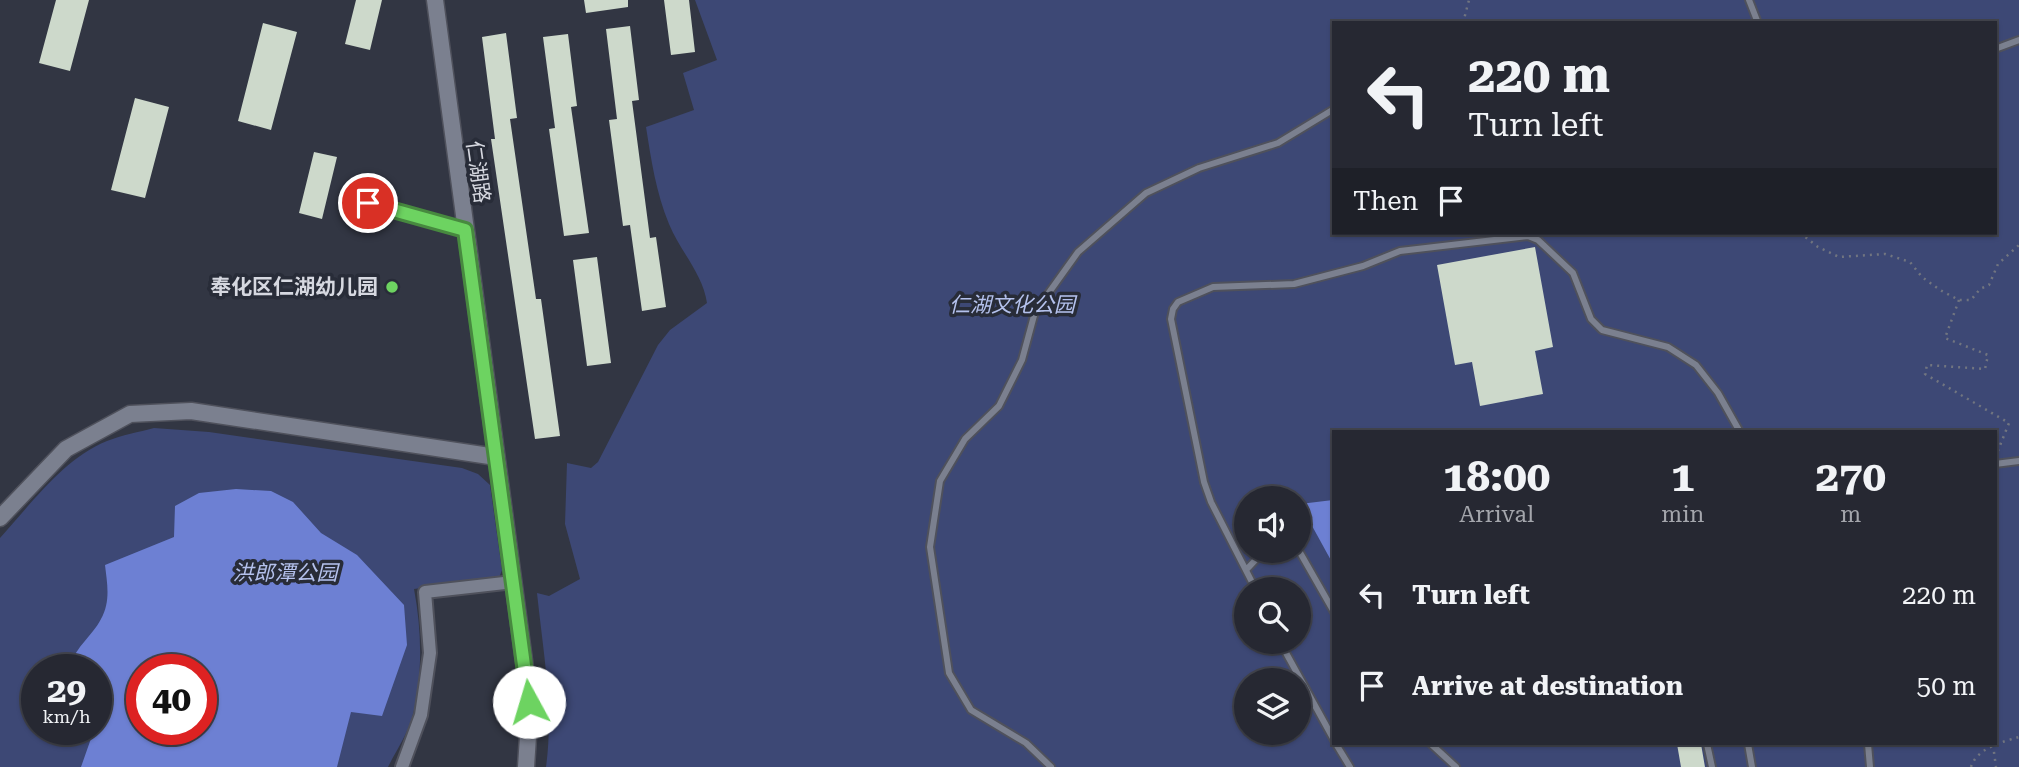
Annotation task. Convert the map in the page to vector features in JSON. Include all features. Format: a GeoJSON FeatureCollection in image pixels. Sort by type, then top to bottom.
{"type":"FeatureCollection","features":[{"type":"Feature","properties":{"kind":"street","name":"仁湖路"},"geometry":{"type":"LineString","coordinates":[[435,0],[529,702],[526,767]]}},
{"type":"Feature","properties":{"kind":"street"},"geometry":{"type":"LineString","coordinates":[[0,518],[66,449],[130,414],[191,411],[496,457]]}},
{"type":"Feature","properties":{"kind":"street"},"geometry":{"type":"LineString","coordinates":[[402,767],[421,715],[428,665],[425,592],[513,582]]}},
{"type":"Feature","properties":{"kind":"lane"},"geometry":{"type":"LineString","coordinates":[[1749,0],[1757,21]]}},
{"type":"Feature","properties":{"kind":"lane"},"geometry":{"type":"LineString","coordinates":[[1997,48],[2019,40]]}},
{"type":"Feature","properties":{"kind":"lane"},"geometry":{"type":"LineString","coordinates":[[1051,767],[1026,743],[971,710],[949,673],[930,547],[940,481],[965,439],[999,406],[1022,360],[1035,312],[1078,252],[1146,192],[1199,168],[1279,144],[1332,110]]}},
{"type":"Feature","properties":{"kind":"lane"},"geometry":{"type":"LineString","coordinates":[[368,203],[465,230]]}},
{"type":"Feature","properties":{"kind":"lane"},"geometry":{"type":"LineString","coordinates":[[1250,577],[1211,502],[1204,482],[1171,319],[1178,302],[1213,287],[1294,284],[1363,266],[1400,251],[1528,236],[1538,240],[1573,273],[1591,318],[1602,330],[1668,347],[1696,365],[1718,393],[1739,430]]}},
{"type":"Feature","properties":{"kind":"lane"},"geometry":{"type":"LineString","coordinates":[[1997,464],[2019,461]]}},
{"type":"Feature","properties":{"kind":"lane"},"geometry":{"type":"LineString","coordinates":[[1247,569],[1253,563]]}},
{"type":"Feature","properties":{"kind":"lane"},"geometry":{"type":"LineString","coordinates":[[1306,563],[1332,608]]}},
{"type":"Feature","properties":{"kind":"lane"},"geometry":{"type":"LineString","coordinates":[[1287,654],[1332,737]]}},
{"type":"Feature","properties":{"kind":"lane"},"geometry":{"type":"LineString","coordinates":[[1337,745],[1350,767]]}},
{"type":"Feature","properties":{"kind":"lane"},"geometry":{"type":"LineString","coordinates":[[1433,745],[1456,767]]}},
{"type":"Feature","properties":{"kind":"lane"},"geometry":{"type":"LineString","coordinates":[[1707,745],[1712,767]]}},
{"type":"Feature","properties":{"kind":"lane"},"geometry":{"type":"LineString","coordinates":[[1868,745],[1870,767]]}},
{"type":"Feature","properties":{"kind":"lane"},"geometry":{"type":"LineString","coordinates":[[1748,747],[1752,767]]}},
{"type":"Feature","properties":{"kind":"path"},"geometry":{"type":"LineString","coordinates":[[1464,21],[1469,0]]}},
{"type":"Feature","properties":{"kind":"path"},"geometry":{"type":"LineString","coordinates":[[1803,235],[1818,247],[1839,257],[1885,254],[1910,262],[1922,277],[1959,300],[1971,300],[1980,289],[1989,285],[1998,264],[2019,244]]}},
{"type":"Feature","properties":{"kind":"path"},"geometry":{"type":"LineString","coordinates":[[1959,300],[1945,338],[1988,355],[1985,369],[1927,365],[1924,374],[2009,423],[1997,454]]}},
{"type":"Feature","properties":{"kind":"path"},"geometry":{"type":"LineString","coordinates":[[1997,744],[2019,737]]}},
{"type":"Feature","properties":{"kind":"path"},"geometry":{"type":"LineString","coordinates":[[1971,767],[1973,761],[1993,745]]}},
{"type":"Feature","properties":{"kind":"path"},"geometry":{"type":"LineString","coordinates":[[1993,745],[1996,767]]}},
{"type":"Feature","properties":{"kind":"green space","name":"仁湖文化公园"},"geometry":{"type":"Polygon","coordinates":[[[695,0],[2019,0],[2019,767],[546,767],[548,702],[537,593],[549,596],[580,579],[565,524],[567,463],[591,468],[598,462],[658,345],[670,330],[707,303],[701,282],[664,212],[654,176],[646,127],[694,110],[683,73],[717,60],[695,0]]]}},
{"type":"Feature","properties":{"kind":"green space","name":"洪郎潭公园"},"geometry":{"type":"Polygon","coordinates":[[[154,428],[209,432],[462,468],[478,474],[490,485],[502,570],[499,578],[414,589],[420,637],[416,702],[410,724],[388,767],[0,767],[0,538],[62,470],[91,449],[125,435],[154,428]]]}},
{"type":"Feature","properties":{"kind":"shaded area"},"geometry":{"type":"Polygon","coordinates":[[[236,489],[271,491],[293,502],[321,533],[357,555],[404,605],[407,645],[382,716],[351,712],[337,767],[81,767],[89,745],[112,745],[112,654],[75,654],[104,612],[108,592],[105,565],[174,537],[175,506],[199,493],[236,489]]]}},
{"type":"Feature","properties":{"kind":"shaded area"},"geometry":{"type":"Polygon","coordinates":[[[1332,500],[1332,562],[1311,524],[1311,503],[1332,500]]]}},
{"type":"Feature","properties":{"kind":"building"},"geometry":{"type":"Polygon","coordinates":[[[56,0],[89,0],[70,71],[39,63],[56,0]]]}},
{"type":"Feature","properties":{"kind":"building"},"geometry":{"type":"Polygon","coordinates":[[[356,0],[382,0],[370,50],[345,44],[356,0]]]}},
{"type":"Feature","properties":{"kind":"building"},"geometry":{"type":"Polygon","coordinates":[[[584,0],[628,0],[628,7],[586,13],[584,0]]]}},
{"type":"Feature","properties":{"kind":"building"},"geometry":{"type":"Polygon","coordinates":[[[664,0],[689,0],[695,52],[671,55],[664,0]]]}},
{"type":"Feature","properties":{"kind":"building"},"geometry":{"type":"Polygon","coordinates":[[[263,23],[297,32],[271,130],[238,121],[263,23]]]}},
{"type":"Feature","properties":{"kind":"building"},"geometry":{"type":"Polygon","coordinates":[[[630,26],[639,100],[632,101],[650,238],[656,237],[666,307],[642,311],[630,225],[623,226],[609,120],[617,119],[606,29],[630,26]]]}},
{"type":"Feature","properties":{"kind":"building"},"geometry":{"type":"Polygon","coordinates":[[[506,33],[517,118],[510,119],[536,299],[541,299],[560,436],[535,439],[491,139],[495,139],[482,37],[506,33]]]}},
{"type":"Feature","properties":{"kind":"building"},"geometry":{"type":"Polygon","coordinates":[[[568,34],[577,106],[571,107],[589,233],[564,236],[549,129],[555,128],[543,37],[568,34]]]}},
{"type":"Feature","properties":{"kind":"building"},"geometry":{"type":"Polygon","coordinates":[[[135,98],[169,107],[145,198],[111,190],[135,98]]]}},
{"type":"Feature","properties":{"kind":"building"},"geometry":{"type":"Polygon","coordinates":[[[314,152],[337,157],[322,219],[299,213],[314,152]]]}},
{"type":"Feature","properties":{"kind":"building"},"geometry":{"type":"Polygon","coordinates":[[[1535,247],[1553,347],[1535,351],[1543,394],[1480,406],[1472,362],[1455,365],[1437,265],[1535,247]]]}},
{"type":"Feature","properties":{"kind":"building"},"geometry":{"type":"Polygon","coordinates":[[[597,257],[611,363],[587,366],[573,260],[597,257]]]}},
{"type":"Feature","properties":{"kind":"building"},"geometry":{"type":"Polygon","coordinates":[[[1677,745],[1701,745],[1705,767],[1681,767],[1677,745]]]}},
{"type":"Feature","properties":{"kind":"place","name":"奉化区仁湖幼儿园"},"geometry":{"type":"Point","coordinates":[392,287]}},
{"type":"Feature","properties":{"kind":"route"},"geometry":{"type":"LineString","coordinates":[[368,203],[465,230],[529,702]]}}]}
